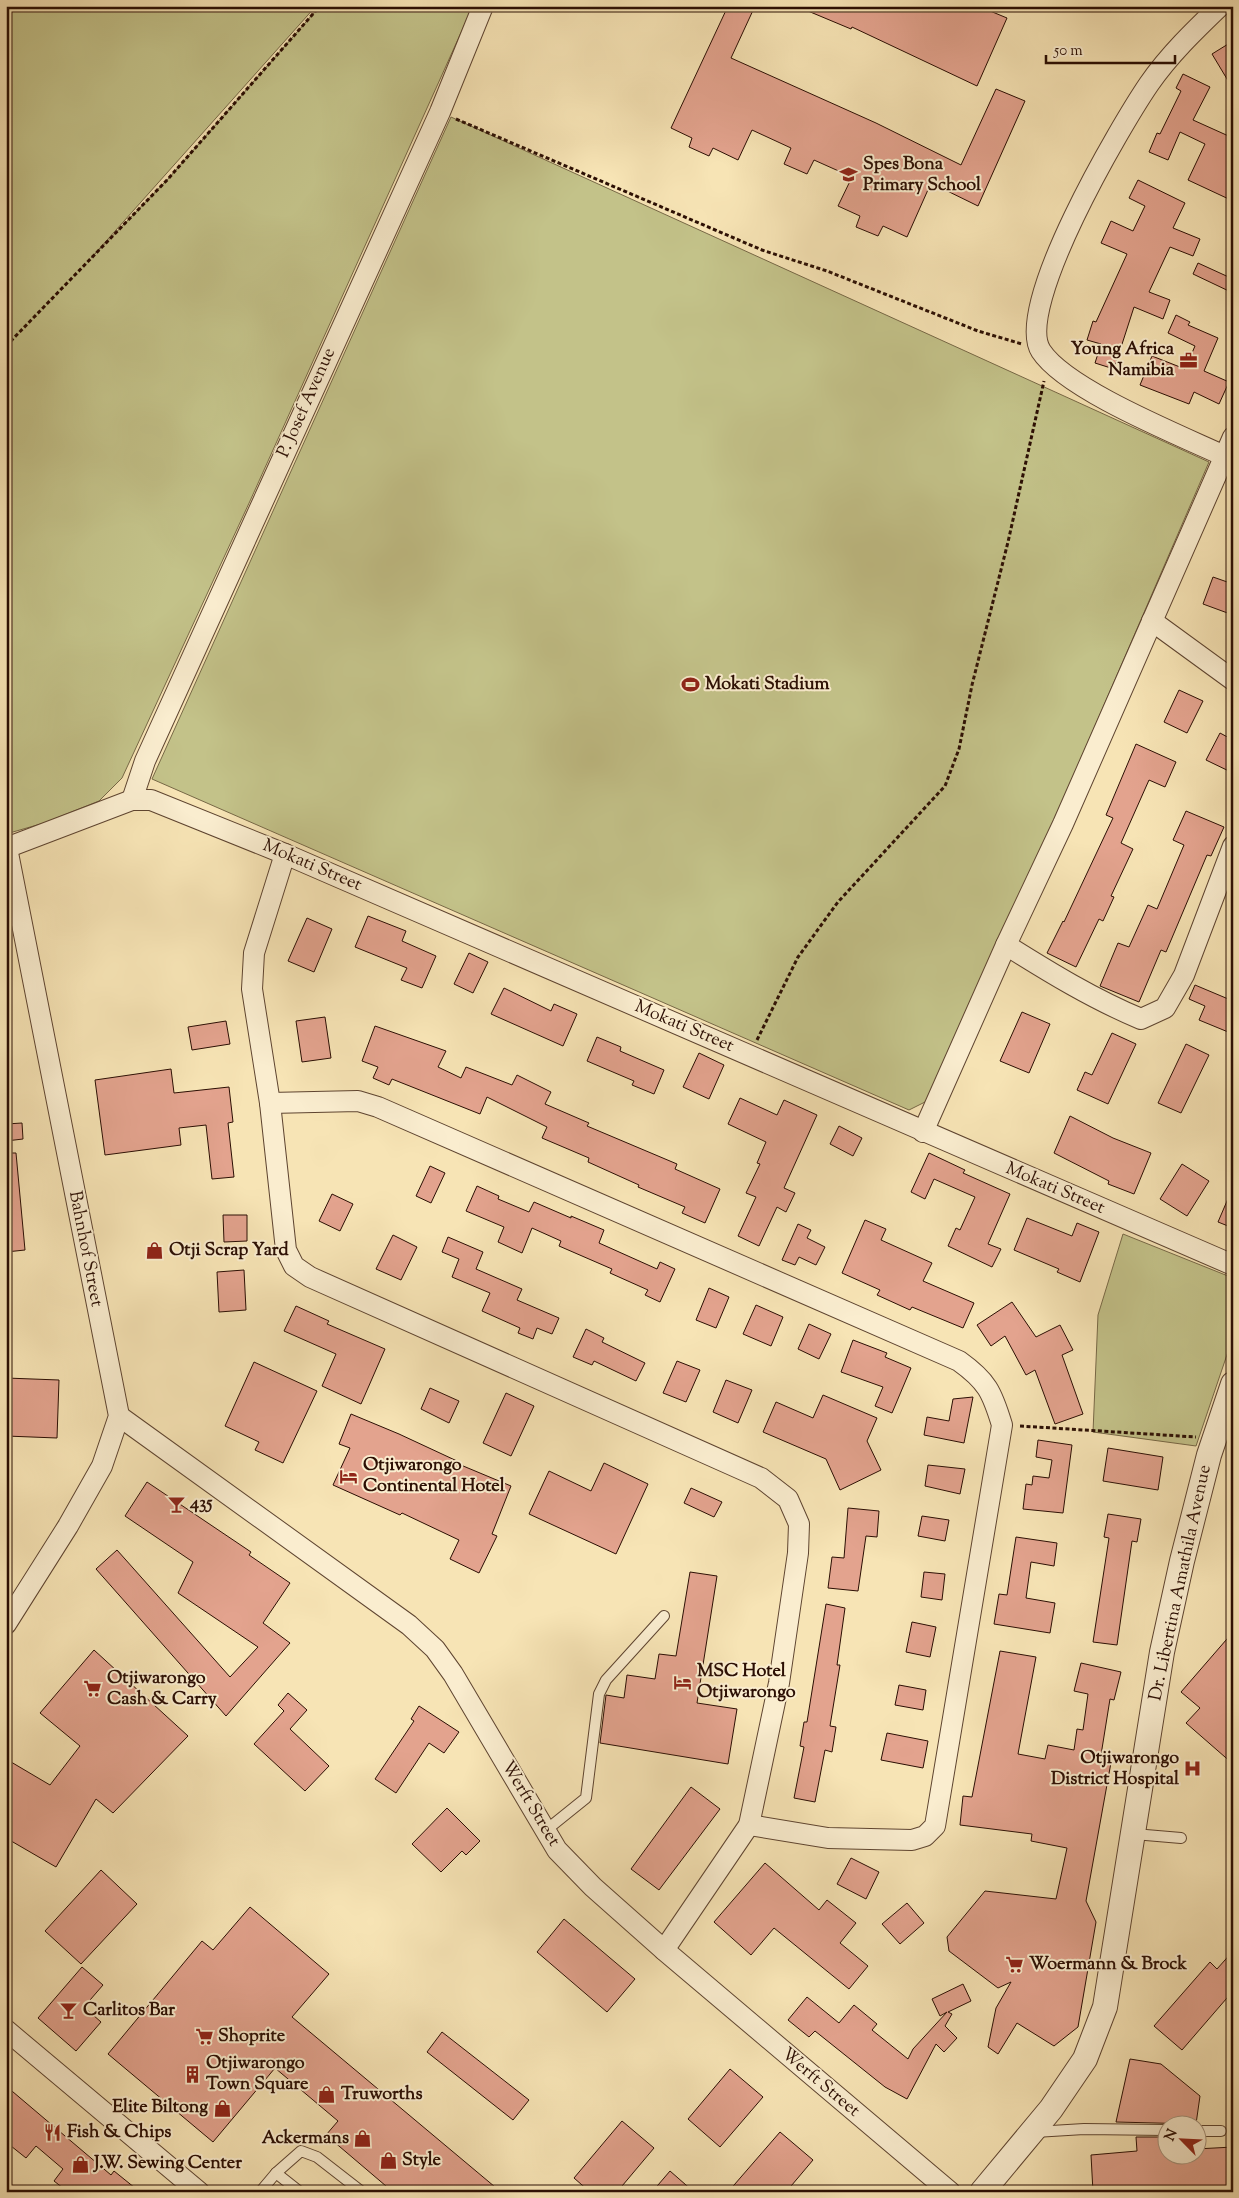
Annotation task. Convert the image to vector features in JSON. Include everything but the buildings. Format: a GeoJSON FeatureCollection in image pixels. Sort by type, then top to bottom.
{"type":"FeatureCollection","features":[{"type":"Feature","properties":{"kind":"street","name":"P. Josef Avenue"},"geometry":{"type":"LineString","coordinates":[[132,800],[144,761],[440,112],[483,6]]}},
{"type":"Feature","properties":{"kind":"street"},"geometry":{"type":"LineString","coordinates":[[1220,6],[1188,36],[1150,83],[1109,148],[1079,204],[1045,289],[1037,324],[1044,356],[1071,380],[1127,410],[1228,458]]}},
{"type":"Feature","properties":{"kind":"street"},"geometry":{"type":"LineString","coordinates":[[923,1132],[1006,945],[1063,824],[1152,621],[1228,458],[1233,437]]}},
{"type":"Feature","properties":{"kind":"street"},"geometry":{"type":"LineString","coordinates":[[1152,621],[1233,680]]}},
{"type":"Feature","properties":{"kind":"street"},"geometry":{"type":"LineString","coordinates":[[6,848],[132,800]]}},
{"type":"Feature","properties":{"kind":"street","name":"Mokati Street"},"geometry":{"type":"LineString","coordinates":[[132,800],[151,800],[285,854],[1233,1265]]}},
{"type":"Feature","properties":{"kind":"street"},"geometry":{"type":"LineString","coordinates":[[1006,945],[1059,978],[1115,1008],[1141,1019],[1165,1008],[1184,975],[1233,846]]}},
{"type":"Feature","properties":{"kind":"street","name":"Bahnhof Street"},"geometry":{"type":"LineString","coordinates":[[6,848],[119,1416],[102,1466],[68,1526],[6,1624]]}},
{"type":"Feature","properties":{"kind":"street"},"geometry":{"type":"LineString","coordinates":[[285,854],[254,953],[252,989],[270,1103],[286,1250],[294,1266],[310,1277],[761,1478],[788,1499],[799,1524],[798,1553],[779,1683],[749,1824],[664,1950]]}},
{"type":"Feature","properties":{"kind":"street"},"geometry":{"type":"LineString","coordinates":[[270,1103],[358,1101],[378,1107],[959,1361],[979,1376],[994,1398],[1002,1425],[935,1826],[925,1836],[912,1840],[828,1838],[749,1824]]}},
{"type":"Feature","properties":{"kind":"street","name":"Dr. Libertina Amathila Avenue"},"geometry":{"type":"LineString","coordinates":[[982,2192],[1032,2132],[1085,2059],[1105,2007],[1162,1652],[1182,1561],[1215,1438],[1233,1384]]}},
{"type":"Feature","properties":{"kind":"street","name":"Werft Street"},"geometry":{"type":"LineString","coordinates":[[119,1416],[409,1626],[435,1649],[453,1674],[557,1850],[664,1950],[950,2192]]}},
{"type":"Feature","properties":{"kind":"street"},"geometry":{"type":"LineString","coordinates":[[6,2030],[199,2192]]}},
{"type":"Feature","properties":{"kind":"lane"},"geometry":{"type":"LineString","coordinates":[[545,1830],[586,1798],[599,1694],[606,1680],[664,1616]]}},
{"type":"Feature","properties":{"kind":"lane"},"geometry":{"type":"LineString","coordinates":[[1134,1834],[1181,1838]]}},
{"type":"Feature","properties":{"kind":"lane"},"geometry":{"type":"LineString","coordinates":[[1032,2132],[1084,2129],[1156,2130]]}},
{"type":"Feature","properties":{"kind":"lane"},"geometry":{"type":"LineString","coordinates":[[1206,2130],[1221,2131]]}},
{"type":"Feature","properties":{"kind":"lane"},"geometry":{"type":"LineString","coordinates":[[260,2192],[276,2173],[301,2151],[317,2157],[362,2192]]}},
{"type":"Feature","properties":{"kind":"lane"},"geometry":{"type":"LineString","coordinates":[[276,2173],[300,2192]]}},
{"type":"Feature","properties":{"kind":"path"},"geometry":{"type":"LineString","coordinates":[[6,346],[168,179],[320,6]]}},
{"type":"Feature","properties":{"kind":"path"},"geometry":{"type":"LineString","coordinates":[[440,112],[762,250],[827,271],[978,332],[1044,356],[1039,401],[1008,542],[972,685],[959,749],[945,786],[838,902],[798,957],[750,1056]]}},
{"type":"Feature","properties":{"kind":"path"},"geometry":{"type":"LineString","coordinates":[[1002,1425],[1215,1438]]}},
{"type":"Feature","properties":{"kind":"shaded area"},"geometry":{"type":"Polygon","coordinates":[[[6,6],[316,6],[91,258],[168,179],[320,6],[473,6],[250,501],[122,778],[99,801],[44,823],[6,834],[6,6]]]}},
{"type":"Feature","properties":{"kind":"shaded area"},"geometry":{"type":"Polygon","coordinates":[[[451,117],[1209,462],[1054,821],[929,1100],[909,1110],[152,779],[451,117]]]}},
{"type":"Feature","properties":{"kind":"shaded area"},"geometry":{"type":"Polygon","coordinates":[[[1123,1234],[1233,1278],[1233,1337],[1196,1446],[1093,1432],[1098,1315],[1123,1234]]]}},
{"type":"Feature","properties":{"kind":"place","name":"Spes Bona Primary School"},"geometry":{"type":"Point","coordinates":[849,175]}},
{"type":"Feature","properties":{"kind":"place","name":"Young Africa Namibia"},"geometry":{"type":"Point","coordinates":[1188,360]}},
{"type":"Feature","properties":{"kind":"place","name":"Mokati Stadium"},"geometry":{"type":"Point","coordinates":[691,685]}},
{"type":"Feature","properties":{"kind":"place","name":"Otji Scrap Yard"},"geometry":{"type":"Point","coordinates":[155,1251]}},
{"type":"Feature","properties":{"kind":"place","name":"Otjiwarongo Continental Hotel"},"geometry":{"type":"Point","coordinates":[349,1476]}},
{"type":"Feature","properties":{"kind":"place","name":"435"},"geometry":{"type":"Point","coordinates":[176,1504]}},
{"type":"Feature","properties":{"kind":"place","name":"MSC Hotel Otjiwarongo"},"geometry":{"type":"Point","coordinates":[683,1682]}},
{"type":"Feature","properties":{"kind":"place","name":"Otjiwarongo Cash & Carry"},"geometry":{"type":"Point","coordinates":[93,1689]}},
{"type":"Feature","properties":{"kind":"place","name":"Otjiwarongo District Hospital"},"geometry":{"type":"Point","coordinates":[1193,1769]}},
{"type":"Feature","properties":{"kind":"place","name":"Woermann & Brock"},"geometry":{"type":"Point","coordinates":[1015,1965]}},
{"type":"Feature","properties":{"kind":"place","name":"Carlitos Bar"},"geometry":{"type":"Point","coordinates":[69,2011]}},
{"type":"Feature","properties":{"kind":"place","name":"Shoprite"},"geometry":{"type":"Point","coordinates":[204,2037]}},
{"type":"Feature","properties":{"kind":"place","name":"Otjiwarongo Town Square"},"geometry":{"type":"Point","coordinates":[192,2074]}},
{"type":"Feature","properties":{"kind":"place","name":"Truworths"},"geometry":{"type":"Point","coordinates":[327,2095]}},
{"type":"Feature","properties":{"kind":"place","name":"Elite Biltong"},"geometry":{"type":"Point","coordinates":[222,2108]}},
{"type":"Feature","properties":{"kind":"place","name":"Fish & Chips"},"geometry":{"type":"Point","coordinates":[53,2133]}},
{"type":"Feature","properties":{"kind":"place","name":"Ackermans"},"geometry":{"type":"Point","coordinates":[363,2139]}},
{"type":"Feature","properties":{"kind":"place","name":"Style"},"geometry":{"type":"Point","coordinates":[388,2161]}},
{"type":"Feature","properties":{"kind":"place","name":"J.W. Sewing Center"},"geometry":{"type":"Point","coordinates":[80,2164]}}]}
